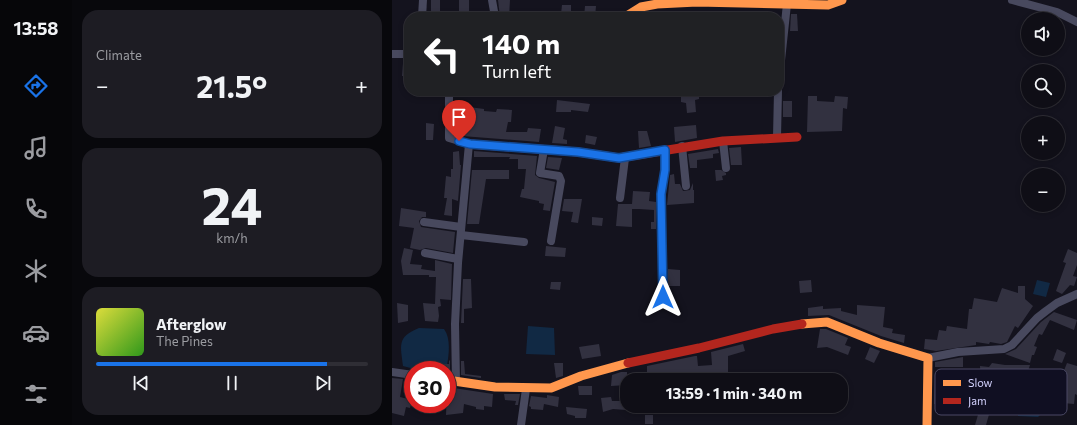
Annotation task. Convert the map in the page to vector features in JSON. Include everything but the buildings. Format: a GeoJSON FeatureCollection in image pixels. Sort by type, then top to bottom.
{"type":"FeatureCollection","features":[{"type":"Feature","properties":{"kind":"street"},"geometry":{"type":"LineString","coordinates":[[422,12],[423,0]]}},
{"type":"Feature","properties":{"kind":"street"},"geometry":{"type":"LineString","coordinates":[[492,0],[494,12]]}},
{"type":"Feature","properties":{"kind":"street"},"geometry":{"type":"LineString","coordinates":[[632,12],[641,7],[657,4],[697,2],[828,5],[842,0]]}},
{"type":"Feature","properties":{"kind":"street"},"geometry":{"type":"LineString","coordinates":[[1012,0],[1057,12],[1077,22]]}},
{"type":"Feature","properties":{"kind":"street"},"geometry":{"type":"LineString","coordinates":[[784,32],[787,4]]}},
{"type":"Feature","properties":{"kind":"street"},"geometry":{"type":"LineString","coordinates":[[392,54],[404,54]]}},
{"type":"Feature","properties":{"kind":"street"},"geometry":{"type":"LineString","coordinates":[[450,96],[449,138],[470,144],[544,149],[625,158],[682,146],[723,141],[797,137]]}},
{"type":"Feature","properties":{"kind":"street"},"geometry":{"type":"LineString","coordinates":[[777,137],[778,96]]}},
{"type":"Feature","properties":{"kind":"street"},"geometry":{"type":"LineString","coordinates":[[723,141],[726,168]]}},
{"type":"Feature","properties":{"kind":"street"},"geometry":{"type":"LineString","coordinates":[[453,361],[458,259],[470,144]]}},
{"type":"Feature","properties":{"kind":"street"},"geometry":{"type":"LineString","coordinates":[[682,146],[686,186]]}},
{"type":"Feature","properties":{"kind":"street"},"geometry":{"type":"LineString","coordinates":[[544,149],[540,174],[559,176],[561,181],[551,241]]}},
{"type":"Feature","properties":{"kind":"street"},"geometry":{"type":"LineString","coordinates":[[663,297],[661,194],[665,170],[665,150]]}},
{"type":"Feature","properties":{"kind":"street"},"geometry":{"type":"LineString","coordinates":[[620,198],[625,158]]}},
{"type":"Feature","properties":{"kind":"street"},"geometry":{"type":"LineString","coordinates":[[424,222],[461,227]]}},
{"type":"Feature","properties":{"kind":"street"},"geometry":{"type":"LineString","coordinates":[[460,235],[524,242]]}},
{"type":"Feature","properties":{"kind":"street"},"geometry":{"type":"LineString","coordinates":[[425,253],[458,259]]}},
{"type":"Feature","properties":{"kind":"street"},"geometry":{"type":"LineString","coordinates":[[456,382],[483,386],[526,389],[551,388],[581,376],[644,359],[699,348],[773,329],[816,322],[827,322],[879,343],[928,358],[953,353],[1004,348],[1012,345],[1037,318],[1046,311],[1057,303],[1077,294]]}},
{"type":"Feature","properties":{"kind":"street"},"geometry":{"type":"LineString","coordinates":[[927,425],[928,358]]}},
{"type":"Feature","properties":{"kind":"street"},"geometry":{"type":"LineString","coordinates":[[392,372],[404,374]]}},
{"type":"Feature","properties":{"kind":"street"},"geometry":{"type":"LineString","coordinates":[[521,425],[526,389]]}},
{"type":"Feature","properties":{"kind":"water"},"geometry":{"type":"Polygon","coordinates":[[[1037,280],[1050,283],[1046,297],[1033,294],[1037,280]]]}},
{"type":"Feature","properties":{"kind":"water"},"geometry":{"type":"Polygon","coordinates":[[[528,326],[554,328],[555,355],[526,354],[528,326]]]}},
{"type":"Feature","properties":{"kind":"water"},"geometry":{"type":"Polygon","coordinates":[[[419,328],[444,329],[449,342],[448,361],[404,361],[403,366],[401,348],[403,339],[412,331],[419,328]]]}},
{"type":"Feature","properties":{"kind":"water"},"geometry":{"type":"Polygon","coordinates":[[[1018,415],[1040,415],[1038,417],[1018,415]]]}},
{"type":"Feature","properties":{"kind":"traffic: slow"},"geometry":{"type":"LineString","coordinates":[[633,12],[641,7],[657,4],[697,2],[828,5],[842,0]]}},
{"type":"Feature","properties":{"kind":"traffic: slow"},"geometry":{"type":"LineString","coordinates":[[802,324],[827,322],[879,343],[928,358],[927,425]]}},
{"type":"Feature","properties":{"kind":"traffic: slow"},"geometry":{"type":"LineString","coordinates":[[456,381],[495,387],[551,388],[581,376],[628,363]]}},
{"type":"Feature","properties":{"kind":"traffic: jam"},"geometry":{"type":"LineString","coordinates":[[469,144],[578,152],[619,158],[723,141],[797,137]]}},
{"type":"Feature","properties":{"kind":"traffic: jam"},"geometry":{"type":"LineString","coordinates":[[628,363],[699,348],[773,329],[802,324]]}},
{"type":"Feature","properties":{"kind":"route"},"geometry":{"type":"LineString","coordinates":[[459,141],[470,144],[578,152],[619,158],[665,150],[665,170],[661,194],[663,297]]}}]}
